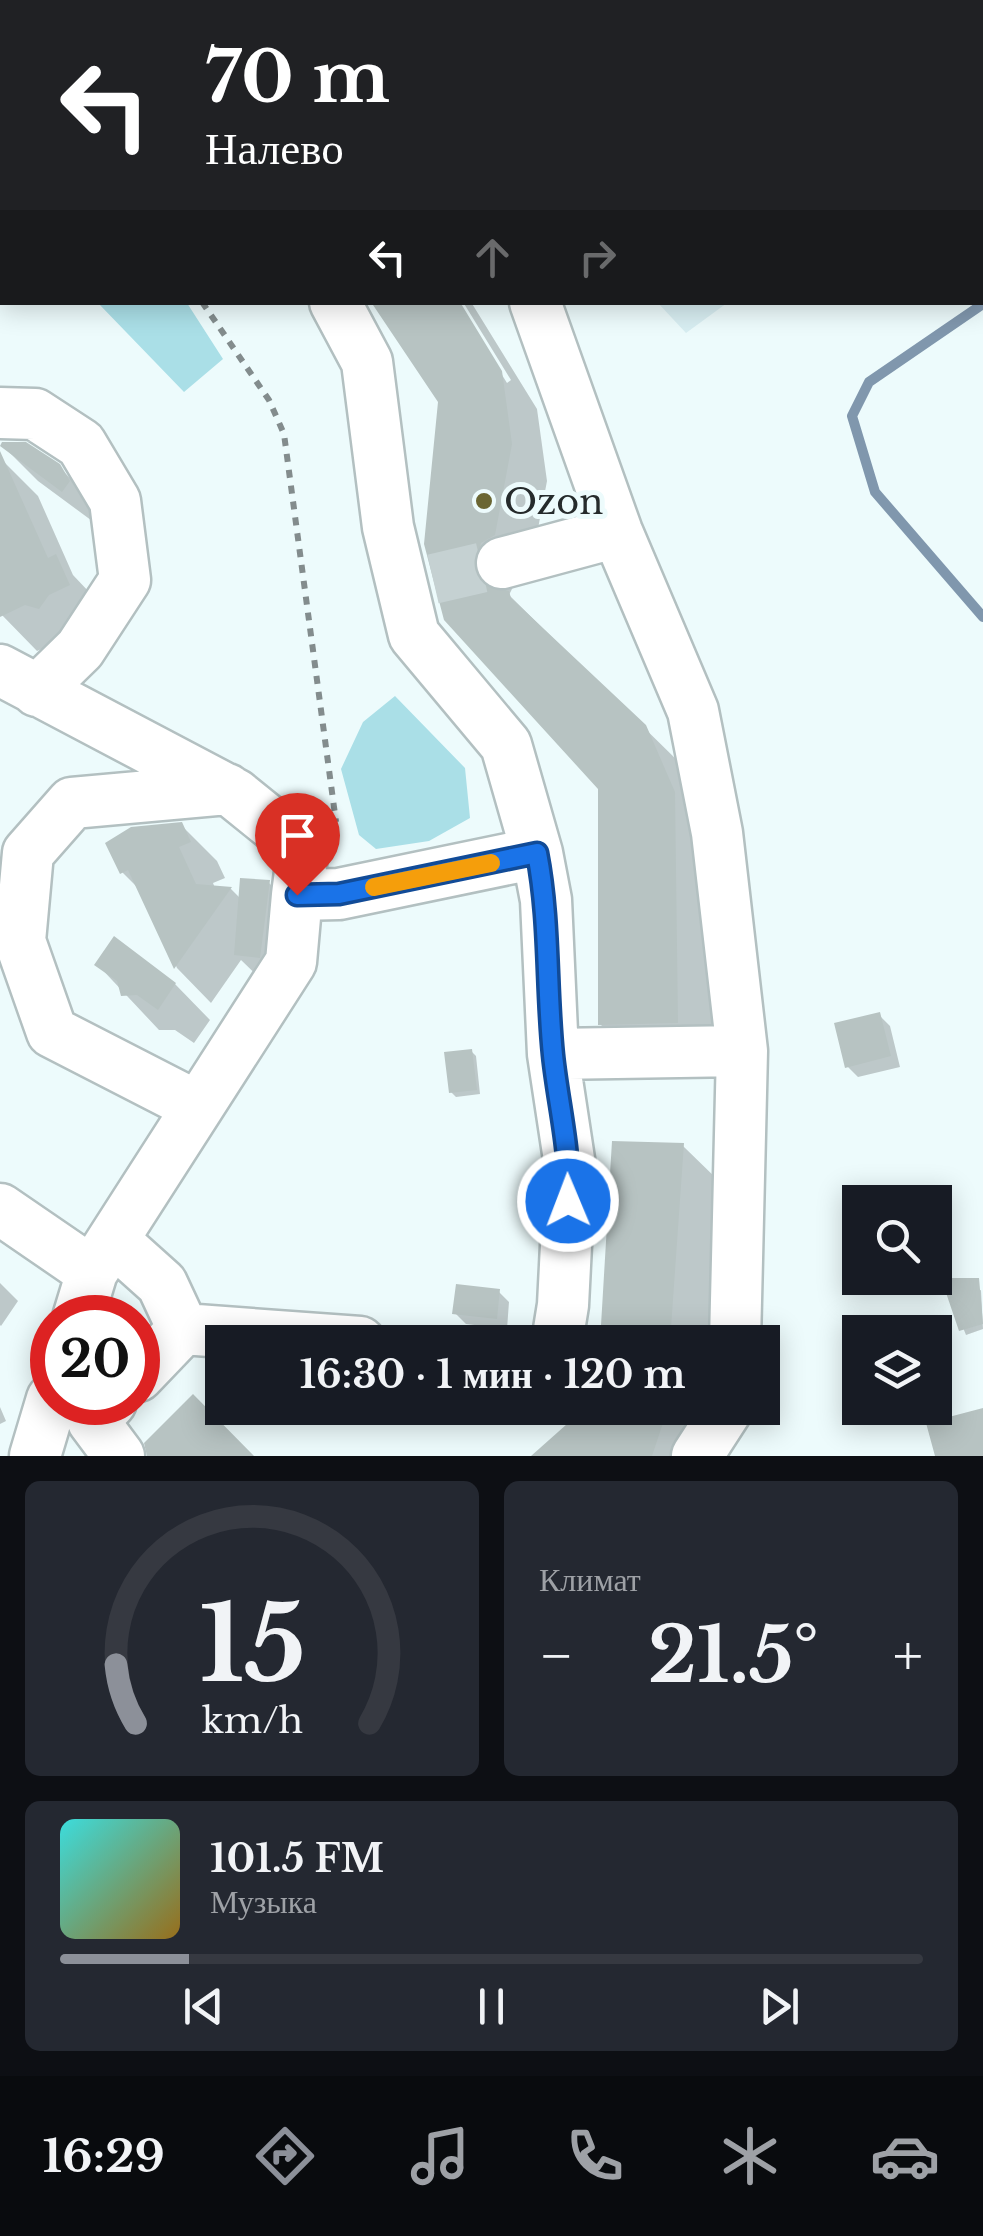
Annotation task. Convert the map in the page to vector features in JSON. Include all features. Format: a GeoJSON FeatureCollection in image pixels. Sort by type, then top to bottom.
{"type":"FeatureCollection","features":[{"type":"Feature","properties":{"kind":"lane"},"geometry":{"type":"LineString","coordinates":[[337,305],[366,362],[388,528],[418,583],[414,636],[506,745],[537,853],[546,900],[553,1054],[570,1166],[560,1325]]}},
{"type":"Feature","properties":{"kind":"lane"},"geometry":{"type":"LineString","coordinates":[[536,305],[617,532],[693,711],[717,833],[742,1051],[735,1325]]}},
{"type":"Feature","properties":{"kind":"lane"},"geometry":{"type":"LineString","coordinates":[[0,414],[35,414],[81,444],[115,502],[125,580],[80,649],[18,680]]}},
{"type":"Feature","properties":{"kind":"lane"},"geometry":{"type":"LineString","coordinates":[[502,563],[617,532]]}},
{"type":"Feature","properties":{"kind":"lane"},"geometry":{"type":"LineString","coordinates":[[18,680],[227,790],[304,848],[291,962],[95,1276]]}},
{"type":"Feature","properties":{"kind":"lane"},"geometry":{"type":"LineString","coordinates":[[198,1107],[52,1032],[20,941],[28,853],[72,802],[227,790]]}},
{"type":"Feature","properties":{"kind":"lane"},"geometry":{"type":"LineString","coordinates":[[297,895],[339,894],[537,853]]}},
{"type":"Feature","properties":{"kind":"lane"},"geometry":{"type":"LineString","coordinates":[[553,1054],[742,1051]]}},
{"type":"Feature","properties":{"kind":"lane"},"geometry":{"type":"LineString","coordinates":[[0,1209],[95,1276],[162,1284],[184,1329]]}},
{"type":"Feature","properties":{"kind":"lane"},"geometry":{"type":"LineString","coordinates":[[160,1354],[184,1329],[205,1331]]}},
{"type":"Feature","properties":{"kind":"lane"},"geometry":{"type":"LineString","coordinates":[[34,1456],[44,1425]]}},
{"type":"Feature","properties":{"kind":"lane"},"geometry":{"type":"LineString","coordinates":[[94,1425],[119,1456]]}},
{"type":"Feature","properties":{"kind":"lane"},"geometry":{"type":"LineString","coordinates":[[696,1456],[719,1425]]}},
{"type":"Feature","properties":{"kind":"lane"},"geometry":{"type":"LineString","coordinates":[[732,1425],[735,1456]]}},
{"type":"Feature","properties":{"kind":"path"},"geometry":{"type":"LineString","coordinates":[[204,305],[269,400],[284,434],[337,832]]}},
{"type":"Feature","properties":{"kind":"shaded area"},"geometry":{"type":"Polygon","coordinates":[[[100,305],[188,305],[223,359],[184,392],[100,305]]]}},
{"type":"Feature","properties":{"kind":"shaded area"},"geometry":{"type":"Polygon","coordinates":[[[660,305],[724,305],[686,333],[660,305]]]}},
{"type":"Feature","properties":{"kind":"shaded area"},"geometry":{"type":"Polygon","coordinates":[[[395,696],[465,768],[470,818],[429,841],[376,849],[359,835],[341,769],[363,722],[395,696]]]}},
{"type":"Feature","properties":{"kind":"building"},"geometry":{"type":"Polygon","coordinates":[[[373,305],[462,305],[502,371],[512,444],[495,535],[481,543],[474,570],[482,584],[509,591],[511,598],[646,725],[675,792],[678,1023],[598,1025],[598,789],[444,620],[424,544],[438,402],[373,305]]]}},
{"type":"Feature","properties":{"kind":"building"},"geometry":{"type":"Polygon","coordinates":[[[2,442],[26,442],[60,464],[70,481],[62,492],[0,446],[2,442]]]}},
{"type":"Feature","properties":{"kind":"building"},"geometry":{"type":"Polygon","coordinates":[[[0,451],[48,558],[56,554],[70,585],[49,595],[39,609],[25,605],[0,617],[0,451]]]}},
{"type":"Feature","properties":{"kind":"building"},"geometry":{"type":"Polygon","coordinates":[[[182,822],[191,842],[179,847],[196,884],[232,887],[174,969],[128,870],[120,874],[105,843],[131,827],[182,822]]]}},
{"type":"Feature","properties":{"kind":"building"},"geometry":{"type":"Polygon","coordinates":[[[240,878],[270,880],[260,958],[234,955],[240,878]]]}},
{"type":"Feature","properties":{"kind":"building"},"geometry":{"type":"Polygon","coordinates":[[[114,936],[176,983],[158,1010],[137,995],[121,996],[117,981],[94,965],[114,936]]]}},
{"type":"Feature","properties":{"kind":"building"},"geometry":{"type":"Polygon","coordinates":[[[880,1012],[891,1056],[845,1068],[834,1023],[880,1012]]]}},
{"type":"Feature","properties":{"kind":"building"},"geometry":{"type":"Polygon","coordinates":[[[472,1049],[477,1090],[449,1093],[444,1052],[472,1049]]]}},
{"type":"Feature","properties":{"kind":"building"},"geometry":{"type":"Polygon","coordinates":[[[612,1141],[684,1143],[671,1325],[601,1325],[612,1141]]]}},
{"type":"Feature","properties":{"kind":"building"},"geometry":{"type":"Polygon","coordinates":[[[952,1278],[979,1278],[983,1324],[959,1331],[947,1295],[952,1295],[952,1278]]]}},
{"type":"Feature","properties":{"kind":"building"},"geometry":{"type":"Polygon","coordinates":[[[456,1284],[500,1289],[497,1319],[452,1314],[456,1284]]]}},
{"type":"Feature","properties":{"kind":"building"},"geometry":{"type":"Polygon","coordinates":[[[193,1394],[205,1406],[205,1425],[224,1425],[254,1456],[147,1456],[144,1443],[193,1394]]]}},
{"type":"Feature","properties":{"kind":"building"},"geometry":{"type":"Polygon","coordinates":[[[983,1408],[983,1456],[935,1456],[927,1425],[952,1425],[952,1416],[983,1408]]]}},
{"type":"Feature","properties":{"kind":"building"},"geometry":{"type":"Polygon","coordinates":[[[566,1425],[662,1425],[652,1456],[531,1456],[566,1425]]]}},
{"type":"Feature","properties":{"kind":"waterway"},"geometry":{"type":"LineString","coordinates":[[982,305],[869,382],[852,416],[875,492],[983,617]]}},
{"type":"Feature","properties":{"kind":"tunnel"},"geometry":{"type":"LineString","coordinates":[[433,579],[502,563]]}},
{"type":"Feature","properties":{"kind":"slow traffic"},"geometry":{"type":"LineString","coordinates":[[374,887],[491,863]]}},
{"type":"Feature","properties":{"kind":"place","name":"Ozon"},"geometry":{"type":"Point","coordinates":[484,501]}},
{"type":"Feature","properties":{"kind":"route"},"geometry":{"type":"LineString","coordinates":[[297,895],[339,894],[537,853],[546,900],[553,1054],[570,1166],[568,1201]]}}]}
